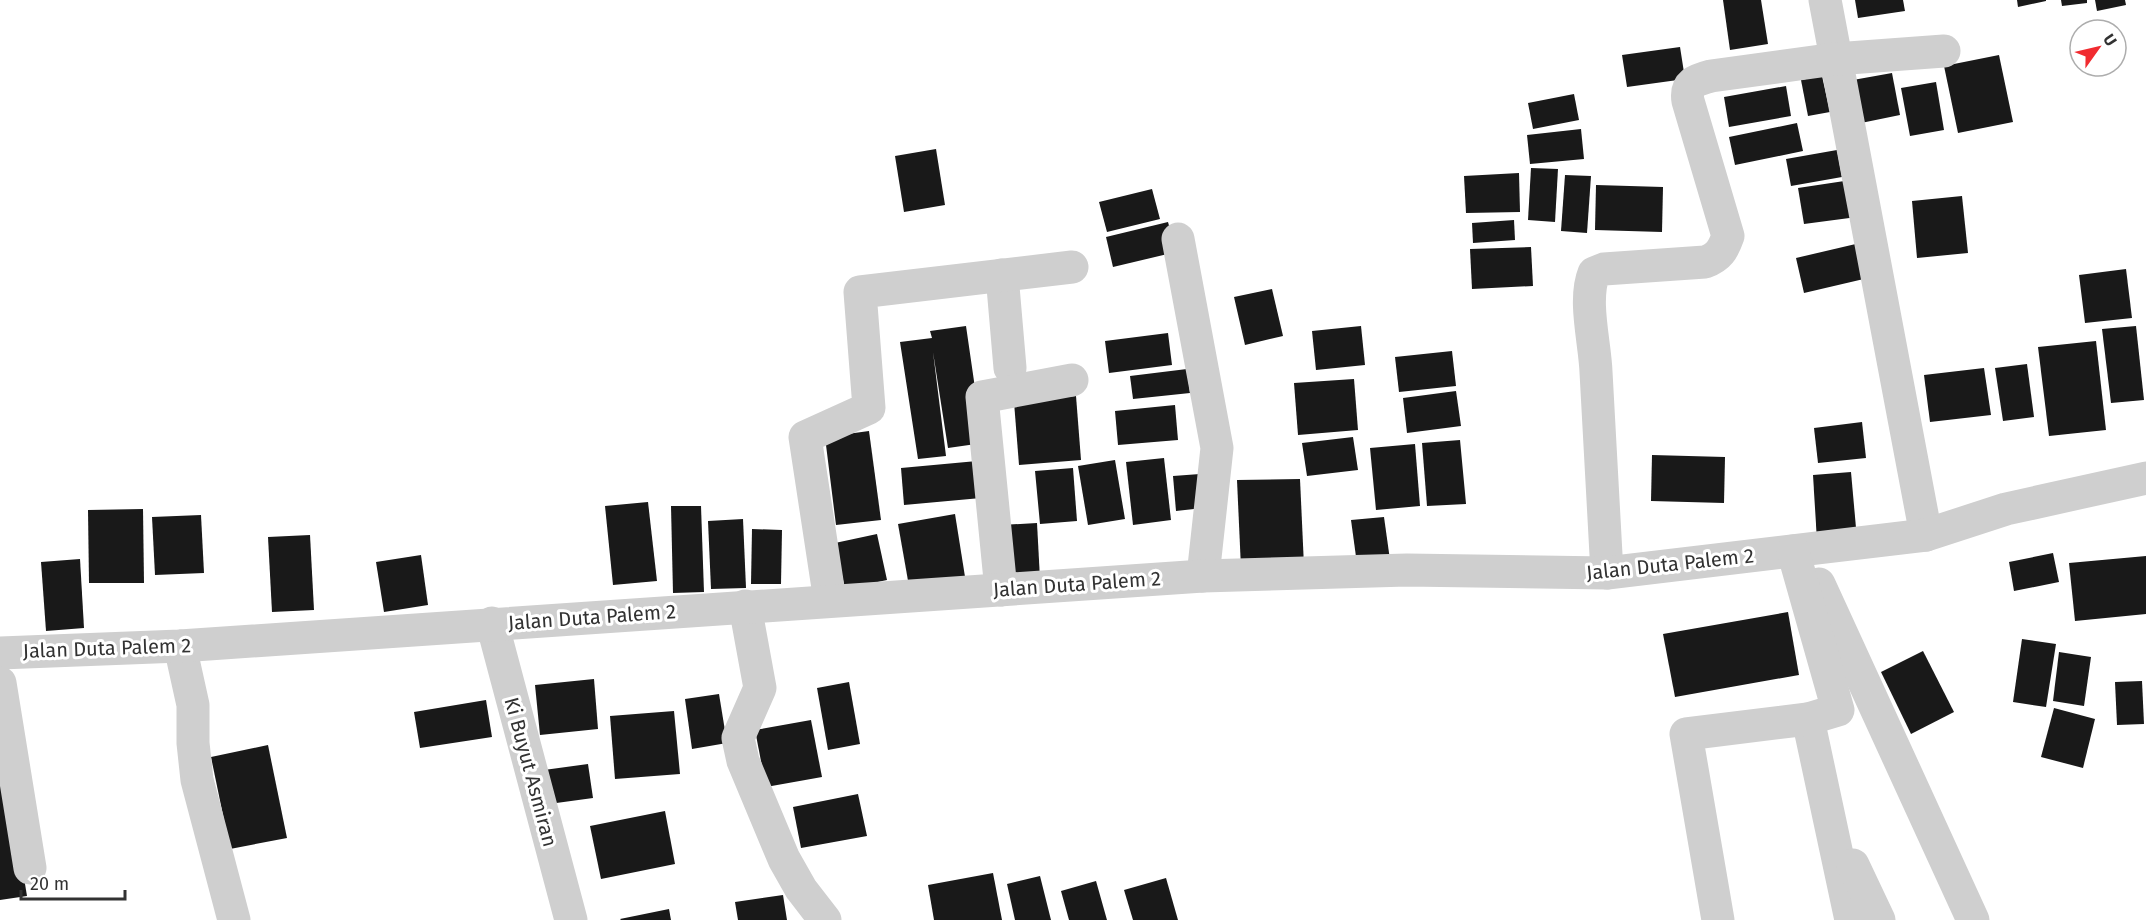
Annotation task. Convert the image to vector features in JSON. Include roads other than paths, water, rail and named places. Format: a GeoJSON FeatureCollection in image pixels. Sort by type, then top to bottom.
{"type":"FeatureCollection","features":[{"type":"Feature","properties":{"kind":"street"},"geometry":{"type":"LineString","coordinates":[[1825,0],[1926,535]]}},
{"type":"Feature","properties":{"kind":"street"},"geometry":{"type":"LineString","coordinates":[[1606,573],[1596,370],[1589,295],[1594,273],[1604,269],[1705,262],[1716,258],[1723,249],[1728,236],[1688,101],[1686,93],[1689,85],[1711,76],[1835,59],[1944,51]]}},
{"type":"Feature","properties":{"kind":"street"},"geometry":{"type":"LineString","coordinates":[[1178,239],[1217,448],[1203,576]]}},
{"type":"Feature","properties":{"kind":"street"},"geometry":{"type":"LineString","coordinates":[[830,601],[805,437],[869,408],[860,292],[1072,267]]}},
{"type":"Feature","properties":{"kind":"street"},"geometry":{"type":"LineString","coordinates":[[1002,275],[1010,368]]}},
{"type":"Feature","properties":{"kind":"street"},"geometry":{"type":"LineString","coordinates":[[1001,590],[982,397],[1072,380]]}},
{"type":"Feature","properties":{"kind":"street","name":"Jalan Duta Palem 2"},"geometry":{"type":"LineString","coordinates":[[0,653],[180,646],[1203,576],[1407,570],[1606,573],[1926,535],[2006,509],[2146,478]]}},
{"type":"Feature","properties":{"kind":"street"},"geometry":{"type":"LineString","coordinates":[[1718,920],[1686,734],[1808,718],[1838,710],[1798,550]]}},
{"type":"Feature","properties":{"kind":"street"},"geometry":{"type":"LineString","coordinates":[[1798,550],[1973,920]]}},
{"type":"Feature","properties":{"kind":"street"},"geometry":{"type":"LineString","coordinates":[[745,606],[760,688],[738,738],[743,761],[784,859],[801,889],[825,920]]}},
{"type":"Feature","properties":{"kind":"street","name":"Ki Buyut Asmiran"},"geometry":{"type":"LineString","coordinates":[[492,623],[571,920]]}},
{"type":"Feature","properties":{"kind":"street"},"geometry":{"type":"LineString","coordinates":[[180,646],[194,705],[193,735],[197,780],[234,920]]}},
{"type":"Feature","properties":{"kind":"street"},"geometry":{"type":"LineString","coordinates":[[0,683],[30,868]]}},
{"type":"Feature","properties":{"kind":"street"},"geometry":{"type":"LineString","coordinates":[[1808,718],[1851,920]]}},
{"type":"Feature","properties":{"kind":"street"},"geometry":{"type":"LineString","coordinates":[[1827,809],[1879,920]]}}]}
